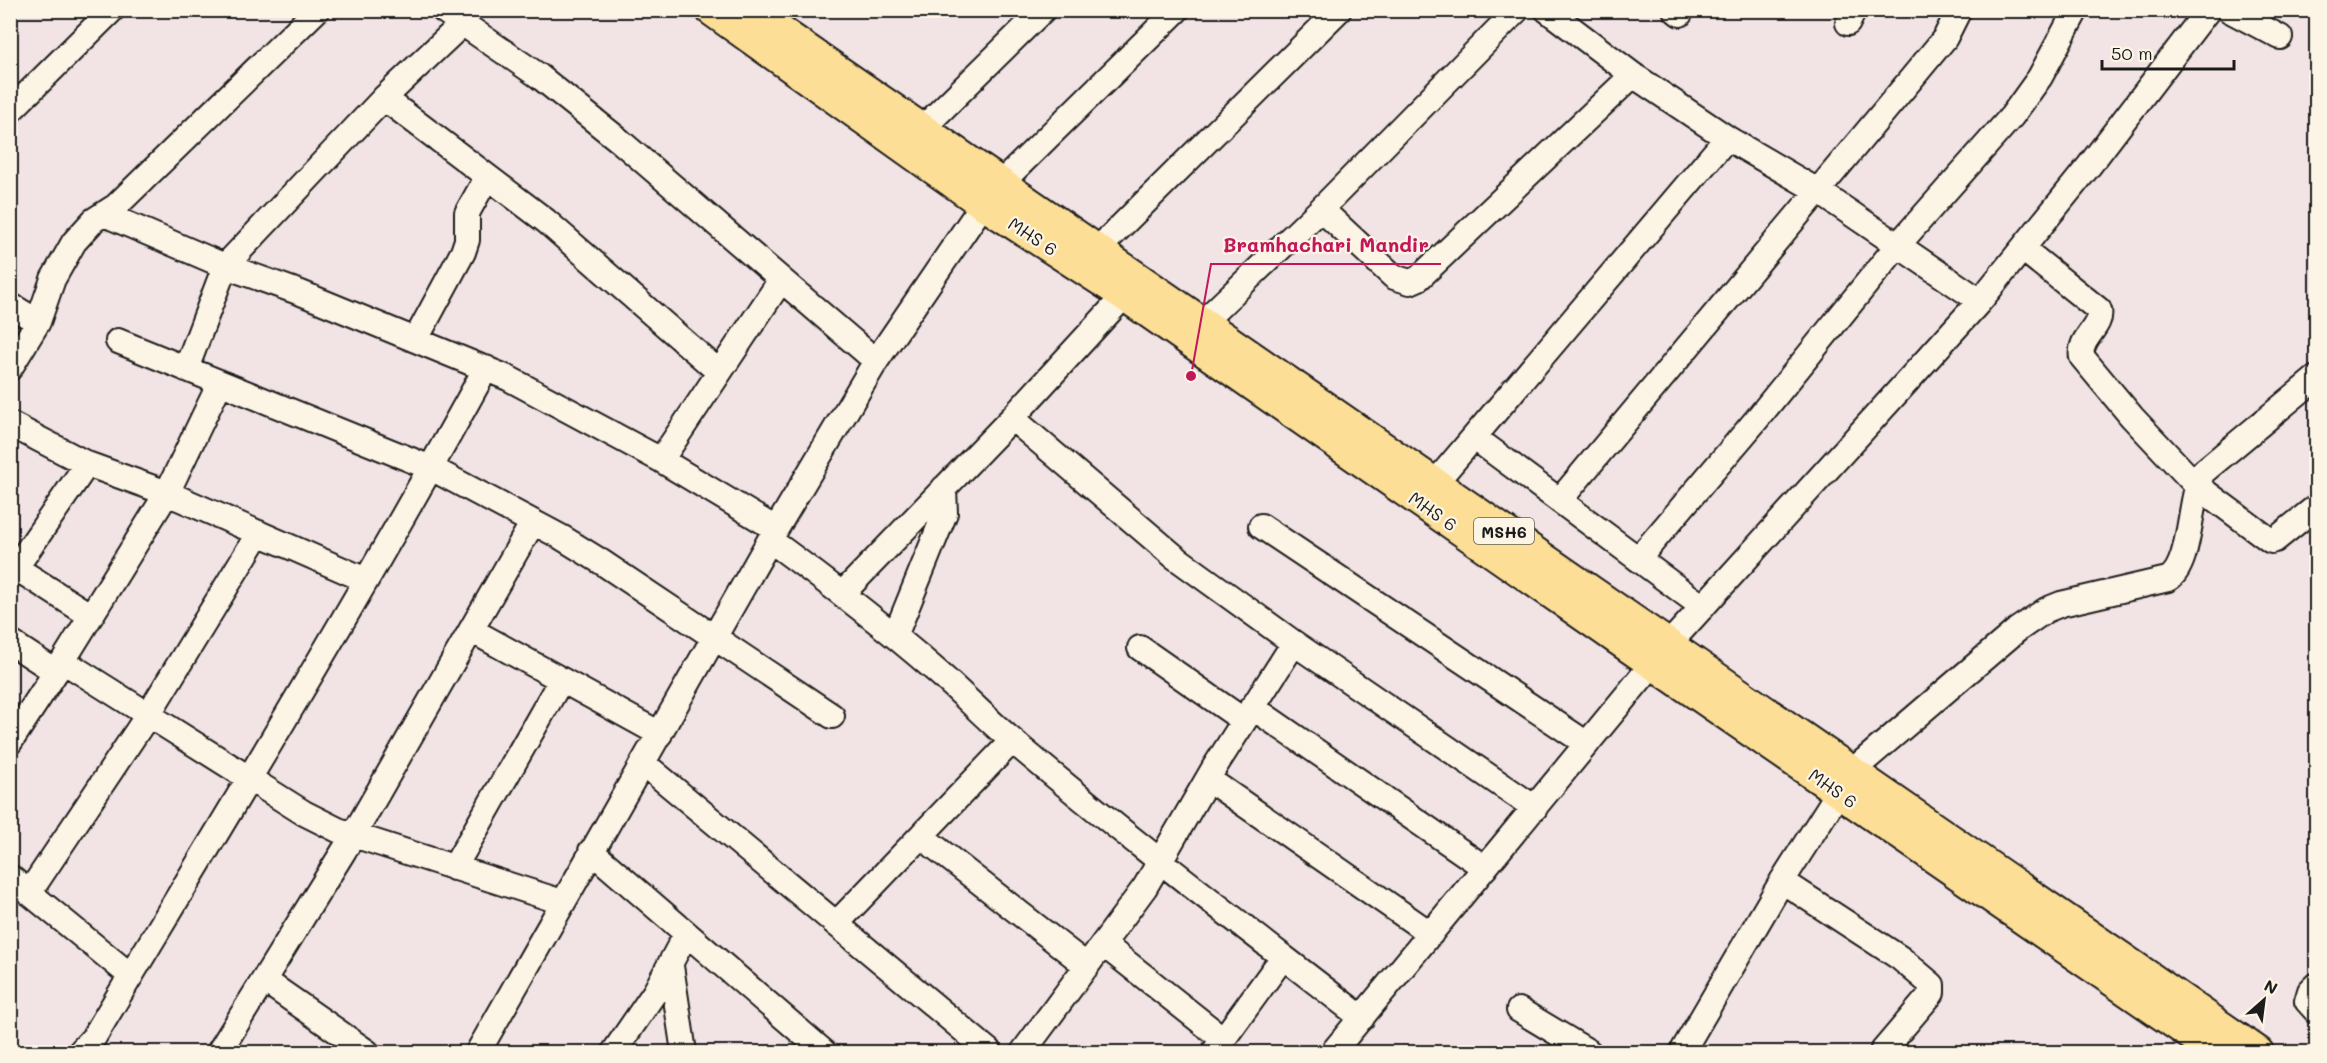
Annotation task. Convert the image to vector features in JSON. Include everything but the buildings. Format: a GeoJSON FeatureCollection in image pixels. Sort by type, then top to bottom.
{"type":"FeatureCollection","features":[{"type":"Feature","properties":{"kind":"main road","name":"MHS 6"},"geometry":{"type":"LineString","coordinates":[[711,10],[1132,287],[1661,654]]}},
{"type":"Feature","properties":{"kind":"main road","name":"MSH6"},"geometry":{"type":"LineString","coordinates":[[750,10],[922,129],[992,194],[1097,250],[1132,287],[1203,322],[1436,483],[1661,654],[1845,782],[2246,1049]]}},
{"type":"Feature","properties":{"kind":"main road","name":"MHS 6"},"geometry":{"type":"LineString","coordinates":[[1845,782],[2216,1053]]}},
{"type":"Feature","properties":{"kind":"street"},"geometry":{"type":"LineString","coordinates":[[10,111],[112,10]]}},
{"type":"Feature","properties":{"kind":"street"},"geometry":{"type":"LineString","coordinates":[[10,368],[38,322],[53,279],[75,242],[94,220],[116,206],[317,10]]}},
{"type":"Feature","properties":{"kind":"street"},"geometry":{"type":"LineString","coordinates":[[922,129],[1043,10]]}},
{"type":"Feature","properties":{"kind":"street"},"geometry":{"type":"LineString","coordinates":[[478,1053],[591,851],[876,361],[992,194],[1177,10]]}},
{"type":"Feature","properties":{"kind":"street"},"geometry":{"type":"LineString","coordinates":[[1097,250],[1339,10]]}},
{"type":"Feature","properties":{"kind":"street"},"geometry":{"type":"LineString","coordinates":[[1203,322],[1321,209],[1517,10]]}},
{"type":"Feature","properties":{"kind":"street"},"geometry":{"type":"LineString","coordinates":[[1547,10],[1633,75],[1727,138],[1818,191],[1980,301]]}},
{"type":"Feature","properties":{"kind":"street"},"geometry":{"type":"LineString","coordinates":[[1560,500],[1945,38],[1959,10]]}},
{"type":"Feature","properties":{"kind":"street"},"geometry":{"type":"LineString","coordinates":[[1638,559],[1757,419],[1896,246],[2012,116],[2040,77],[2076,10]]}},
{"type":"Feature","properties":{"kind":"street"},"geometry":{"type":"LineString","coordinates":[[1333,1053],[1661,654],[1980,301],[2208,10]]}},
{"type":"Feature","properties":{"kind":"street"},"geometry":{"type":"LineString","coordinates":[[2229,10],[2280,38]]}},
{"type":"Feature","properties":{"kind":"street"},"geometry":{"type":"LineString","coordinates":[[186,369],[225,266],[384,98],[452,17],[548,83],[620,141],[876,361]]}},
{"type":"Feature","properties":{"kind":"street"},"geometry":{"type":"LineString","coordinates":[[1321,209],[1394,277],[1410,282],[1419,278],[1633,75]]}},
{"type":"Feature","properties":{"kind":"street"},"geometry":{"type":"LineString","coordinates":[[384,98],[546,222],[719,372]]}},
{"type":"Feature","properties":{"kind":"street"},"geometry":{"type":"LineString","coordinates":[[1436,483],[1727,138]]}},
{"type":"Feature","properties":{"kind":"street"},"geometry":{"type":"LineString","coordinates":[[416,339],[463,252],[468,240],[467,213],[487,177]]}},
{"type":"Feature","properties":{"kind":"street"},"geometry":{"type":"LineString","coordinates":[[104,214],[225,266],[486,368],[661,460],[773,535],[935,669],[1012,741],[1159,861],[1362,1018]]}},
{"type":"Feature","properties":{"kind":"street"},"geometry":{"type":"LineString","coordinates":[[2023,249],[2099,310],[2099,319],[2081,348],[2082,357],[2132,417],[2196,485],[2271,541],[2316,507]]}},
{"type":"Feature","properties":{"kind":"street"},"geometry":{"type":"LineString","coordinates":[[661,460],[781,280]]}},
{"type":"Feature","properties":{"kind":"street"},"geometry":{"type":"LineString","coordinates":[[843,593],[1012,418],[1132,287]]}},
{"type":"Feature","properties":{"kind":"street"},"geometry":{"type":"LineString","coordinates":[[10,305],[38,322]]}},
{"type":"Feature","properties":{"kind":"street"},"geometry":{"type":"LineString","coordinates":[[118,341],[431,468],[533,522],[600,561],[832,716]]}},
{"type":"Feature","properties":{"kind":"street"},"geometry":{"type":"LineString","coordinates":[[80,1053],[94,1037],[249,779],[431,468],[486,368]]}},
{"type":"Feature","properties":{"kind":"street"},"geometry":{"type":"LineString","coordinates":[[1682,1053],[1782,881],[1845,782],[2017,630],[2046,610],[2061,604],[2168,579],[2175,575],[2182,559],[2196,485],[2208,467],[2316,378]]}},
{"type":"Feature","properties":{"kind":"street"},"geometry":{"type":"LineString","coordinates":[[10,742],[60,667],[167,493],[220,383]]}},
{"type":"Feature","properties":{"kind":"street"},"geometry":{"type":"LineString","coordinates":[[1012,418],[1161,547],[1294,643],[1535,808]]}},
{"type":"Feature","properties":{"kind":"street"},"geometry":{"type":"LineString","coordinates":[[10,424],[87,464],[167,493],[366,580]]}},
{"type":"Feature","properties":{"kind":"street"},"geometry":{"type":"LineString","coordinates":[[1475,438],[1703,607]]}},
{"type":"Feature","properties":{"kind":"street"},"geometry":{"type":"LineString","coordinates":[[87,464],[13,572],[92,616]]}},
{"type":"Feature","properties":{"kind":"street"},"geometry":{"type":"LineString","coordinates":[[895,636],[945,513],[944,488]]}},
{"type":"Feature","properties":{"kind":"street"},"geometry":{"type":"LineString","coordinates":[[219,1053],[353,836],[533,522]]}},
{"type":"Feature","properties":{"kind":"street"},"geometry":{"type":"LineString","coordinates":[[1261,526],[1587,744]]}},
{"type":"Feature","properties":{"kind":"street"},"geometry":{"type":"LineString","coordinates":[[29,893],[148,715],[259,533]]}},
{"type":"Feature","properties":{"kind":"street"},"geometry":{"type":"LineString","coordinates":[[471,630],[660,734]]}},
{"type":"Feature","properties":{"kind":"street"},"geometry":{"type":"LineString","coordinates":[[10,642],[148,715],[304,813],[353,836],[562,902]]}},
{"type":"Feature","properties":{"kind":"street"},"geometry":{"type":"LineString","coordinates":[[1023,1053],[1145,887],[1248,713],[1294,643]]}},
{"type":"Feature","properties":{"kind":"street"},"geometry":{"type":"LineString","coordinates":[[1140,648],[1248,713],[1485,868]]}},
{"type":"Feature","properties":{"kind":"street"},"geometry":{"type":"LineString","coordinates":[[454,868],[561,680]]}},
{"type":"Feature","properties":{"kind":"street"},"geometry":{"type":"LineString","coordinates":[[836,924],[1012,741]]}},
{"type":"Feature","properties":{"kind":"street"},"geometry":{"type":"LineString","coordinates":[[643,763],[990,1053]]}},
{"type":"Feature","properties":{"kind":"street"},"geometry":{"type":"LineString","coordinates":[[1208,779],[1431,934]]}},
{"type":"Feature","properties":{"kind":"street"},"geometry":{"type":"LineString","coordinates":[[921,836],[1087,966]]}},
{"type":"Feature","properties":{"kind":"street"},"geometry":{"type":"LineString","coordinates":[[591,851],[686,934],[798,1041],[824,1053]]}},
{"type":"Feature","properties":{"kind":"street"},"geometry":{"type":"LineString","coordinates":[[10,877],[131,976]]}},
{"type":"Feature","properties":{"kind":"street"},"geometry":{"type":"LineString","coordinates":[[1782,881],[1900,958],[1932,985],[1932,993],[1882,1053]]}},
{"type":"Feature","properties":{"kind":"street"},"geometry":{"type":"LineString","coordinates":[[614,1053],[671,966],[686,934]]}},
{"type":"Feature","properties":{"kind":"street"},"geometry":{"type":"LineString","coordinates":[[1103,944],[1218,1046],[1283,957]]}},
{"type":"Feature","properties":{"kind":"street"},"geometry":{"type":"LineString","coordinates":[[671,966],[684,1053]]}},
{"type":"Feature","properties":{"kind":"street"},"geometry":{"type":"LineString","coordinates":[[264,980],[367,1053]]}},
{"type":"Feature","properties":{"kind":"street"},"geometry":{"type":"LineString","coordinates":[[2316,985],[2307,996],[2307,1001],[2316,1011]]}},
{"type":"Feature","properties":{"kind":"street"},"geometry":{"type":"LineString","coordinates":[[1519,1010],[1589,1053]]}},
{"type":"Feature","properties":{"kind":"place","name":"Bramhachari Mandir"},"geometry":{"type":"Point","coordinates":[1191,376]}}]}
